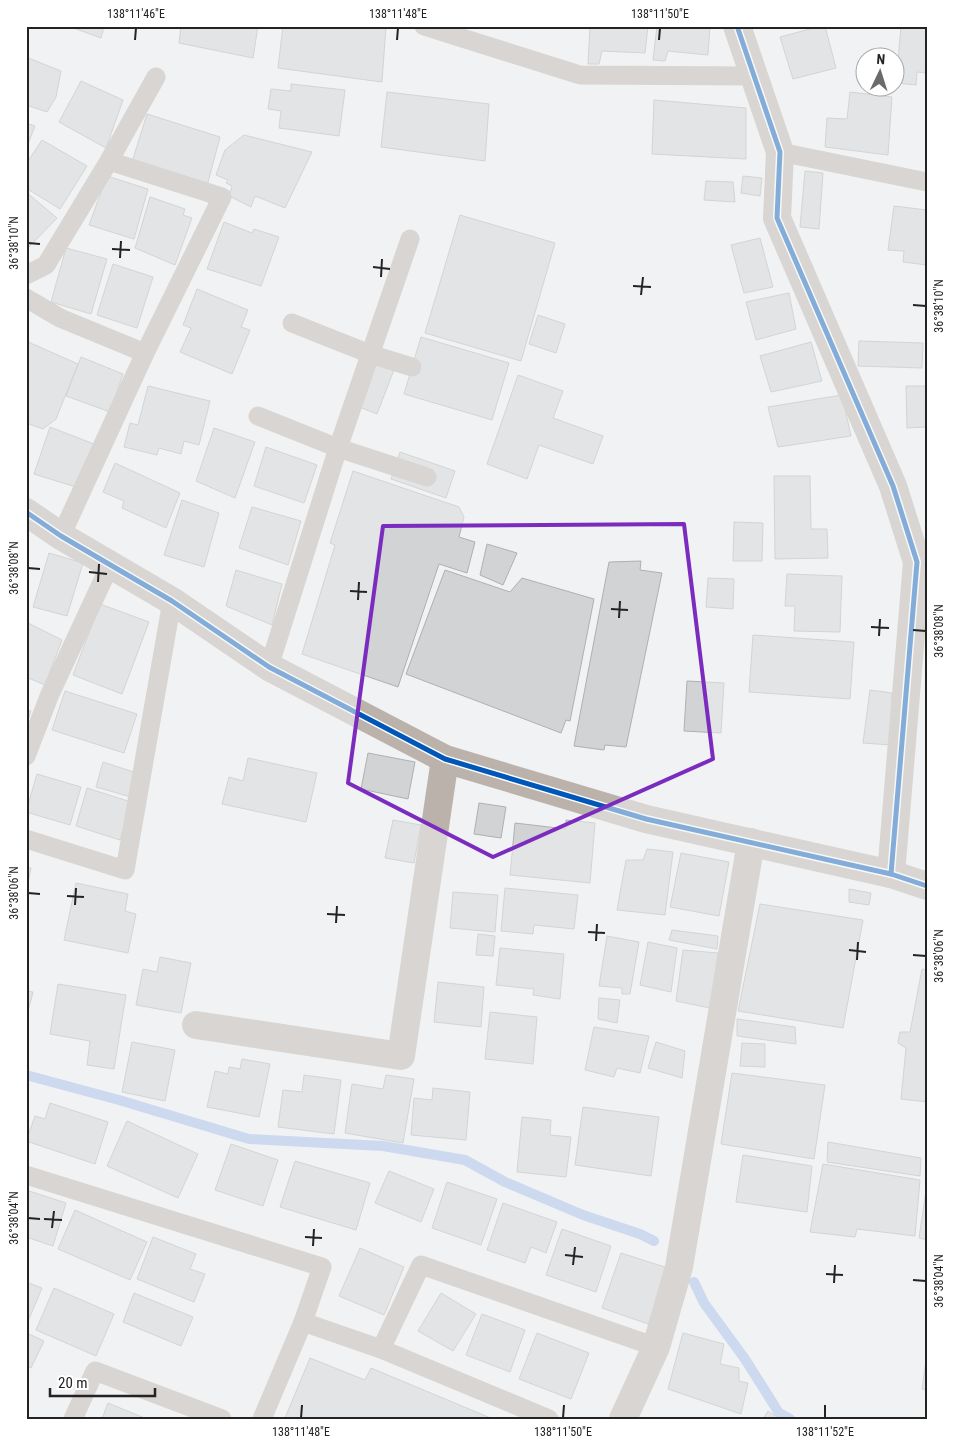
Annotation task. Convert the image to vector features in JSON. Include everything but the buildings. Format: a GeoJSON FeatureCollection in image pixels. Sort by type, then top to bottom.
{"type":"FeatureCollection","features":[{"type":"Feature","properties":{"kind":"street"},"geometry":{"type":"LineString","coordinates":[[737,26],[780,152],[777,218],[893,486],[922,561],[892,874]]}},
{"type":"Feature","properties":{"kind":"street"},"geometry":{"type":"LineString","coordinates":[[26,512],[61,536],[172,601],[269,667],[445,759],[646,819],[892,874],[927,886]]}},
{"type":"Feature","properties":{"kind":"street"},"geometry":{"type":"LineString","coordinates":[[196,1025],[401,1056],[445,759]]}},
{"type":"Feature","properties":{"kind":"street"},"geometry":{"type":"LineString","coordinates":[[623,1419],[656,1347],[679,1267],[751,842]]}},
{"type":"Feature","properties":{"kind":"lane"},"geometry":{"type":"LineString","coordinates":[[424,26],[580,75],[754,76]]}},
{"type":"Feature","properties":{"kind":"lane"},"geometry":{"type":"LineString","coordinates":[[26,275],[46,265],[109,161],[156,77]]}},
{"type":"Feature","properties":{"kind":"lane"},"geometry":{"type":"LineString","coordinates":[[780,152],[927,182]]}},
{"type":"Feature","properties":{"kind":"lane"},"geometry":{"type":"LineString","coordinates":[[61,536],[145,353],[222,197],[109,161]]}},
{"type":"Feature","properties":{"kind":"lane"},"geometry":{"type":"LineString","coordinates":[[269,667],[338,448],[410,239]]}},
{"type":"Feature","properties":{"kind":"lane"},"geometry":{"type":"LineString","coordinates":[[26,298],[60,318],[145,353]]}},
{"type":"Feature","properties":{"kind":"lane"},"geometry":{"type":"LineString","coordinates":[[292,323],[370,354],[412,367]]}},
{"type":"Feature","properties":{"kind":"lane"},"geometry":{"type":"LineString","coordinates":[[258,416],[338,448],[427,477]]}},
{"type":"Feature","properties":{"kind":"lane"},"geometry":{"type":"LineString","coordinates":[[26,756],[50,694],[110,565]]}},
{"type":"Feature","properties":{"kind":"lane"},"geometry":{"type":"LineString","coordinates":[[26,838],[125,870],[172,601]]}},
{"type":"Feature","properties":{"kind":"lane"},"geometry":{"type":"LineString","coordinates":[[26,1175],[322,1267],[303,1322],[262,1419]]}},
{"type":"Feature","properties":{"kind":"lane"},"geometry":{"type":"LineString","coordinates":[[381,1349],[421,1265],[656,1347]]}},
{"type":"Feature","properties":{"kind":"lane"},"geometry":{"type":"LineString","coordinates":[[303,1322],[381,1349],[549,1419]]}},
{"type":"Feature","properties":{"kind":"lane"},"geometry":{"type":"LineString","coordinates":[[73,1419],[95,1371],[222,1419]]}},
{"type":"Feature","properties":{"kind":"highlighted area"},"geometry":{"type":"Polygon","coordinates":[[[684,524],[713,759],[493,857],[348,783],[383,526],[684,524]]]}},
{"type":"Feature","properties":{"kind":"waterway"},"geometry":{"type":"LineString","coordinates":[[26,1075],[119,1100],[249,1139],[383,1146],[465,1160],[505,1182],[583,1215],[640,1234],[654,1241]]}},
{"type":"Feature","properties":{"kind":"waterway"},"geometry":{"type":"LineString","coordinates":[[694,1282],[704,1303],[745,1359],[779,1413],[790,1419]]}},
{"type":"Feature","properties":{"kind":"cycle path"},"geometry":{"type":"LineString","coordinates":[[737,26],[780,152],[777,218],[893,486],[917,562],[891,874]]}},
{"type":"Feature","properties":{"kind":"cycle path"},"geometry":{"type":"LineString","coordinates":[[26,512],[61,536],[172,601],[269,667],[445,759],[646,819],[891,874],[927,886]]}}]}
